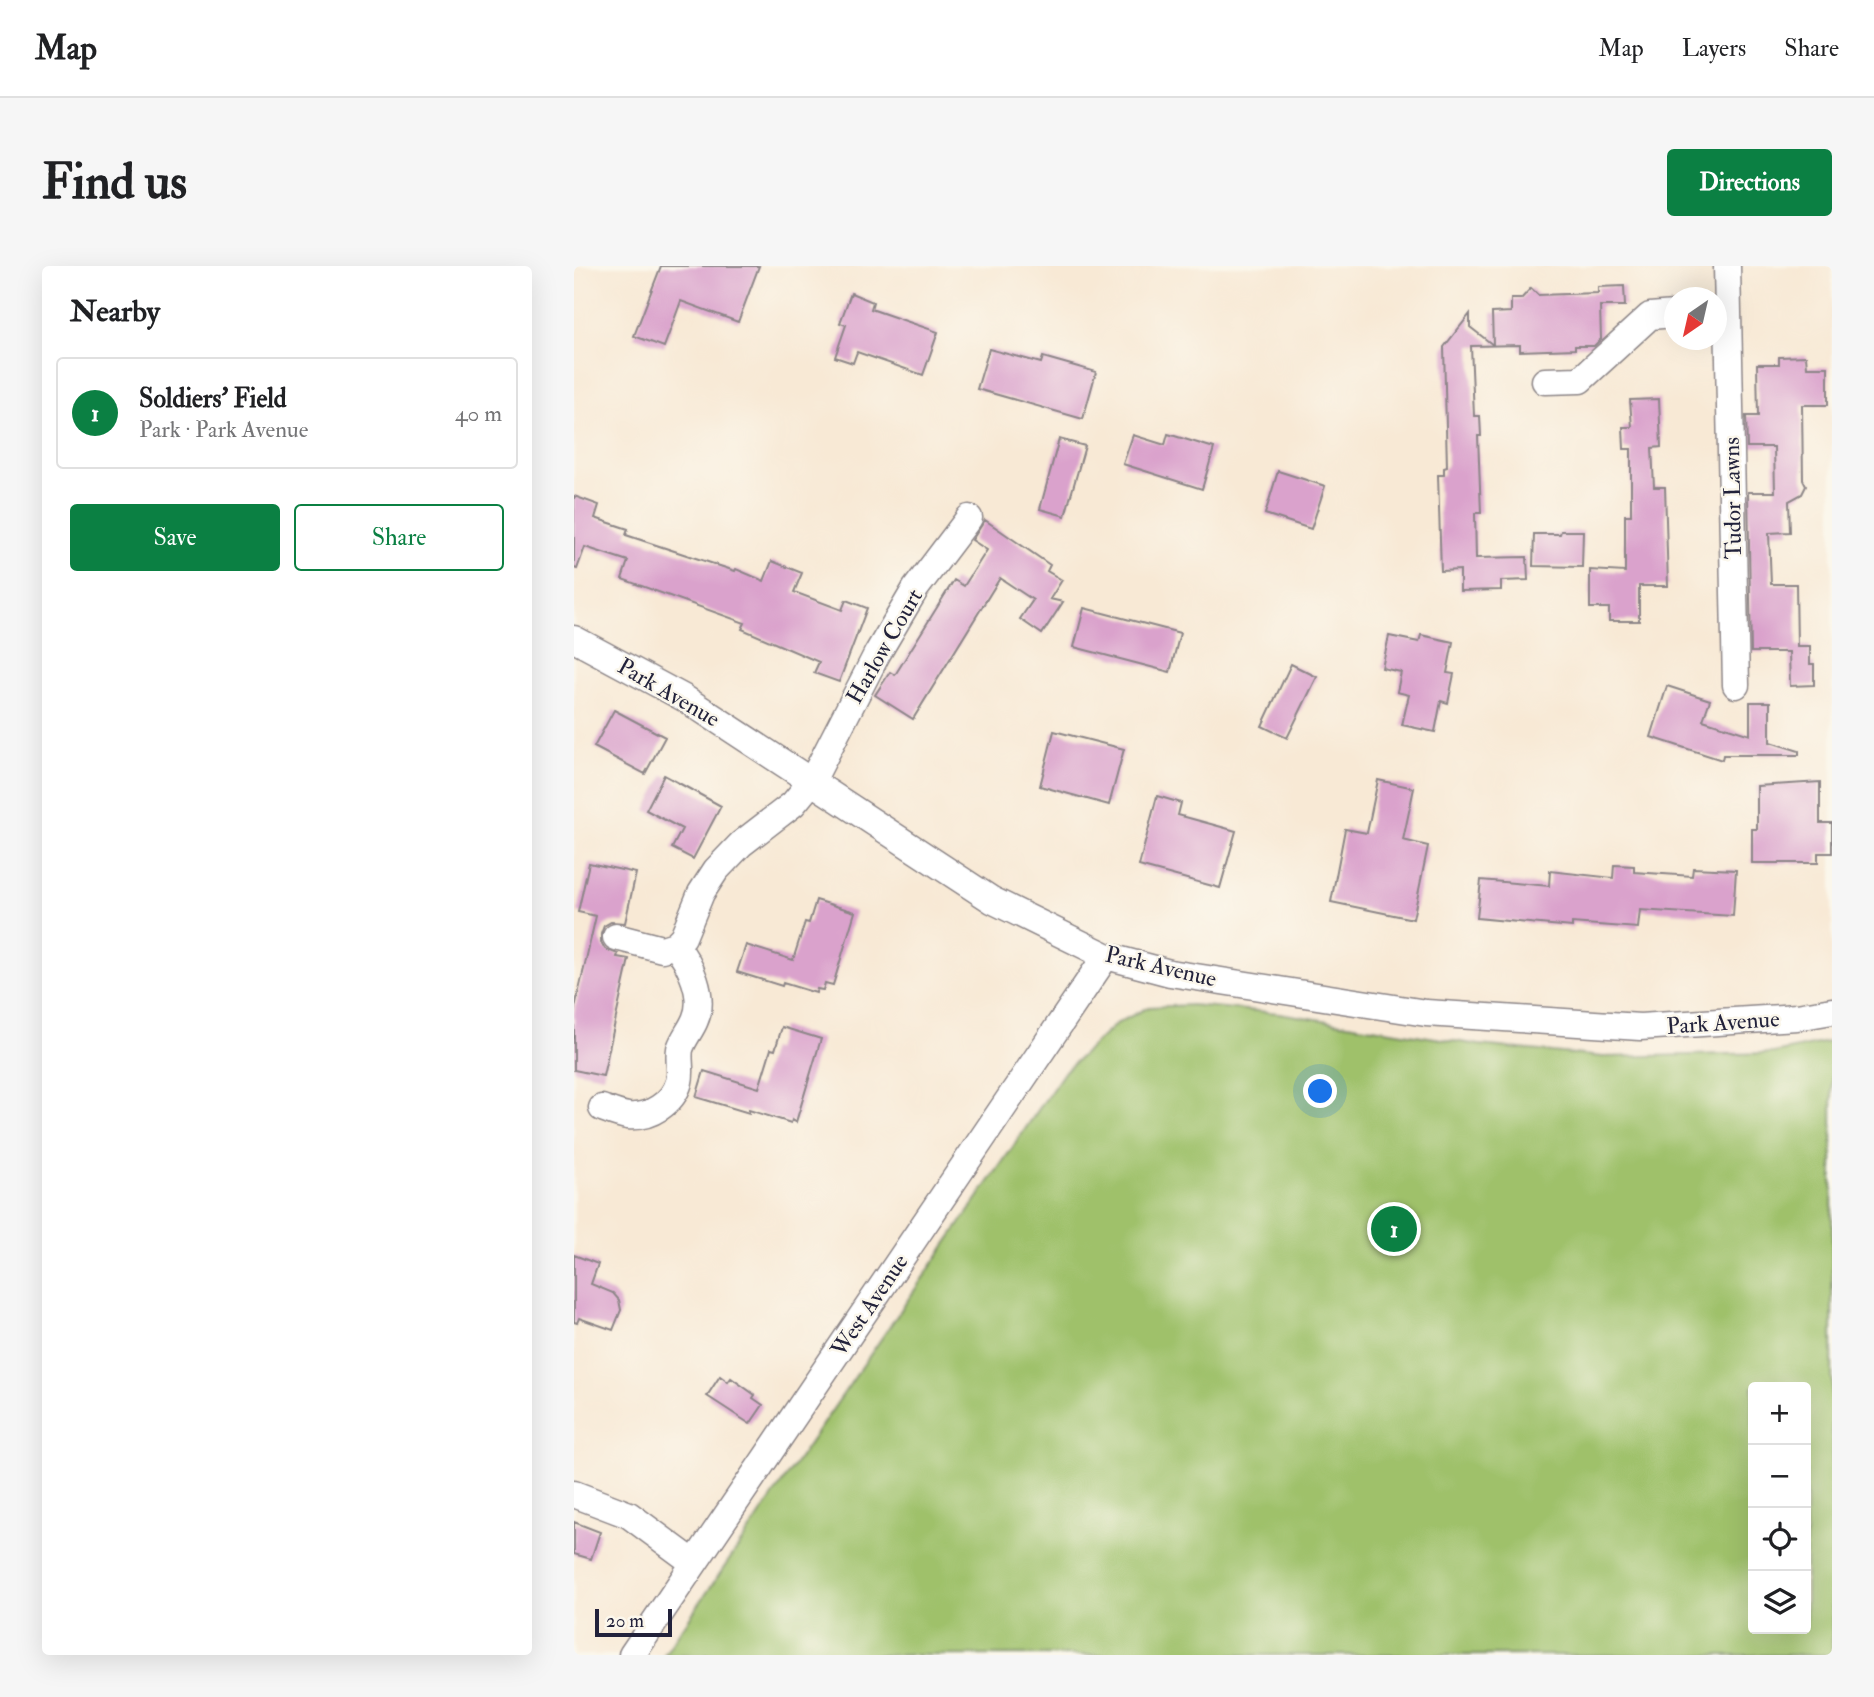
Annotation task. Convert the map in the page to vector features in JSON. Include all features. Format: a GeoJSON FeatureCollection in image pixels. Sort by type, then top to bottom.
{"type":"FeatureCollection","features":[{"type":"Feature","properties":{"kind":"street","name":"Tudor Lawns"},"geometry":{"type":"LineString","coordinates":[[1725,287],[1727,266]]}},
{"type":"Feature","properties":{"kind":"street"},"geometry":{"type":"LineString","coordinates":[[1545,381],[1580,380],[1650,316],[1664,315]]}},
{"type":"Feature","properties":{"kind":"street","name":"Tudor Lawns"},"geometry":{"type":"LineString","coordinates":[[1723,350],[1736,685]]}},
{"type":"Feature","properties":{"kind":"street","name":"Harlow Court"},"geometry":{"type":"LineString","coordinates":[[675,945],[683,937],[701,893],[716,870],[741,844],[793,804],[811,781],[877,654],[916,588],[969,518]]}},
{"type":"Feature","properties":{"kind":"street","name":"Park Avenue"},"geometry":{"type":"LineString","coordinates":[[574,639],[684,698],[992,900],[1107,956],[1170,972],[1426,1013],[1640,1027],[1797,1017],[1832,1011]]}},
{"type":"Feature","properties":{"kind":"street"},"geometry":{"type":"LineString","coordinates":[[602,1108],[627,1116],[645,1115],[670,1097],[678,1084],[681,1046],[695,1021],[699,1004],[693,971],[675,945],[662,949],[616,937]]}},
{"type":"Feature","properties":{"kind":"street","name":"West Avenue"},"geometry":{"type":"LineString","coordinates":[[632,1655],[1107,956]]}},
{"type":"Feature","properties":{"kind":"street"},"geometry":{"type":"LineString","coordinates":[[574,1494],[629,1515],[694,1563]]}},
{"type":"Feature","properties":{"kind":"green space"},"geometry":{"type":"Polygon","coordinates":[[[1191,1005],[1279,1013],[1479,1045],[1603,1057],[1774,1053],[1832,1041],[1832,1655],[664,1655],[1065,1071],[1116,1024],[1148,1007],[1191,1005]]]}},
{"type":"Feature","properties":{"kind":"building"},"geometry":{"type":"Polygon","coordinates":[[[661,266],[759,266],[738,322],[681,301],[664,347],[634,336],[661,266]]]}},
{"type":"Feature","properties":{"kind":"building"},"geometry":{"type":"Polygon","coordinates":[[[1624,286],[1625,306],[1600,306],[1601,339],[1594,346],[1520,351],[1520,345],[1471,346],[1474,416],[1480,416],[1481,436],[1478,436],[1481,513],[1475,513],[1476,558],[1527,557],[1528,580],[1501,581],[1501,590],[1460,591],[1460,570],[1441,571],[1438,475],[1444,475],[1444,468],[1447,467],[1444,347],[1470,314],[1470,327],[1493,345],[1492,313],[1511,312],[1511,299],[1521,299],[1531,288],[1538,295],[1598,293],[1598,287],[1624,286]]]}},
{"type":"Feature","properties":{"kind":"building"},"geometry":{"type":"Polygon","coordinates":[[[851,293],[873,302],[871,309],[938,332],[923,375],[857,352],[853,363],[835,357],[846,325],[840,323],[851,293]]]}},
{"type":"Feature","properties":{"kind":"building"},"geometry":{"type":"Polygon","coordinates":[[[989,349],[1041,363],[1043,357],[1096,372],[1083,419],[977,389],[989,349]]]}},
{"type":"Feature","properties":{"kind":"building"},"geometry":{"type":"Polygon","coordinates":[[[1806,356],[1807,367],[1828,367],[1828,405],[1802,405],[1803,480],[1806,486],[1802,494],[1789,501],[1790,532],[1769,533],[1771,584],[1796,584],[1797,646],[1810,646],[1810,664],[1814,664],[1814,685],[1790,686],[1789,652],[1751,652],[1748,492],[1775,492],[1774,447],[1747,447],[1746,416],[1758,416],[1757,364],[1779,364],[1779,357],[1806,356]]]}},
{"type":"Feature","properties":{"kind":"building"},"geometry":{"type":"Polygon","coordinates":[[[1659,399],[1661,447],[1652,448],[1654,487],[1665,487],[1668,586],[1639,586],[1639,621],[1609,621],[1609,608],[1590,608],[1590,570],[1625,572],[1625,515],[1631,515],[1631,449],[1624,449],[1623,427],[1632,427],[1630,400],[1659,399]]]}},
{"type":"Feature","properties":{"kind":"building"},"geometry":{"type":"Polygon","coordinates":[[[1168,434],[1214,448],[1202,489],[1123,464],[1133,435],[1165,445],[1168,434]]]}},
{"type":"Feature","properties":{"kind":"building"},"geometry":{"type":"Polygon","coordinates":[[[1059,439],[1085,446],[1065,516],[1040,509],[1059,439]]]}},
{"type":"Feature","properties":{"kind":"building"},"geometry":{"type":"Polygon","coordinates":[[[1278,471],[1325,486],[1311,529],[1265,514],[1278,471]]]}},
{"type":"Feature","properties":{"kind":"building"},"geometry":{"type":"Polygon","coordinates":[[[574,496],[599,505],[595,518],[628,529],[626,535],[735,571],[736,569],[764,581],[772,561],[802,573],[794,592],[842,610],[846,600],[867,608],[839,682],[814,673],[819,662],[742,629],[745,623],[622,579],[628,561],[585,547],[577,569],[574,568],[574,496]]]}},
{"type":"Feature","properties":{"kind":"building"},"geometry":{"type":"Polygon","coordinates":[[[985,520],[1050,565],[1047,571],[1062,580],[1050,599],[1063,602],[1042,634],[1020,619],[1033,600],[1000,578],[913,719],[875,695],[890,672],[895,675],[954,580],[964,586],[987,550],[972,540],[985,520]]]}},
{"type":"Feature","properties":{"kind":"building"},"geometry":{"type":"Polygon","coordinates":[[[1561,531],[1583,531],[1582,567],[1533,566],[1534,534],[1560,534],[1561,531]]]}},
{"type":"Feature","properties":{"kind":"building"},"geometry":{"type":"Polygon","coordinates":[[[1084,608],[1180,633],[1170,672],[1074,647],[1084,608]]]}},
{"type":"Feature","properties":{"kind":"building"},"geometry":{"type":"Polygon","coordinates":[[[1421,635],[1453,642],[1447,673],[1454,674],[1448,703],[1441,701],[1435,732],[1402,725],[1409,695],[1397,692],[1401,672],[1382,668],[1389,636],[1419,642],[1421,635]]]}},
{"type":"Feature","properties":{"kind":"building"},"geometry":{"type":"Polygon","coordinates":[[[1291,664],[1317,677],[1287,738],[1262,726],[1291,664]]]}},
{"type":"Feature","properties":{"kind":"building"},"geometry":{"type":"Polygon","coordinates":[[[1667,686],[1710,700],[1703,720],[1750,735],[1750,702],[1770,702],[1770,742],[1799,751],[1799,755],[1723,755],[1722,760],[1651,737],[1667,686]]]}},
{"type":"Feature","properties":{"kind":"building"},"geometry":{"type":"Polygon","coordinates":[[[614,710],[665,737],[645,774],[594,747],[614,710]]]}},
{"type":"Feature","properties":{"kind":"building"},"geometry":{"type":"Polygon","coordinates":[[[1054,731],[1124,749],[1109,805],[1040,786],[1054,731]]]}},
{"type":"Feature","properties":{"kind":"building"},"geometry":{"type":"Polygon","coordinates":[[[664,775],[721,806],[693,859],[672,848],[682,829],[646,810],[664,775]]]}},
{"type":"Feature","properties":{"kind":"building"},"geometry":{"type":"Polygon","coordinates":[[[1378,780],[1414,788],[1403,840],[1428,846],[1413,919],[1331,902],[1345,829],[1367,833],[1378,780]]]}},
{"type":"Feature","properties":{"kind":"building"},"geometry":{"type":"Polygon","coordinates":[[[1820,782],[1820,823],[1832,823],[1832,853],[1818,853],[1818,863],[1752,863],[1752,829],[1757,829],[1757,786],[1820,782]]]}},
{"type":"Feature","properties":{"kind":"building"},"geometry":{"type":"Polygon","coordinates":[[[1157,796],[1181,803],[1178,815],[1236,831],[1220,888],[1139,866],[1157,796]]]}},
{"type":"Feature","properties":{"kind":"building"},"geometry":{"type":"Polygon","coordinates":[[[589,863],[636,873],[625,923],[611,922],[604,926],[601,934],[605,949],[618,954],[617,957],[629,959],[603,1076],[574,1070],[574,1012],[596,916],[578,912],[589,863]]]}},
{"type":"Feature","properties":{"kind":"building"},"geometry":{"type":"Polygon","coordinates":[[[1614,865],[1634,866],[1634,872],[1692,876],[1693,868],[1736,870],[1733,916],[1640,910],[1638,928],[1572,923],[1572,927],[1477,918],[1481,880],[1549,886],[1550,871],[1613,878],[1614,865]]]}},
{"type":"Feature","properties":{"kind":"building"},"geometry":{"type":"Polygon","coordinates":[[[816,900],[855,912],[833,985],[825,983],[823,990],[817,989],[816,993],[737,972],[746,945],[793,960],[805,922],[809,923],[816,900]]]}},
{"type":"Feature","properties":{"kind":"building"},"geometry":{"type":"Polygon","coordinates":[[[782,1027],[821,1039],[796,1122],[792,1120],[791,1123],[749,1110],[749,1113],[696,1097],[704,1071],[759,1088],[771,1049],[775,1050],[782,1027]]]}},
{"type":"Feature","properties":{"kind":"building"},"geometry":{"type":"Polygon","coordinates":[[[574,1255],[598,1264],[591,1284],[613,1293],[619,1300],[621,1310],[613,1330],[579,1318],[577,1323],[574,1322],[574,1255]]]}},
{"type":"Feature","properties":{"kind":"building"},"geometry":{"type":"Polygon","coordinates":[[[720,1376],[728,1382],[731,1378],[755,1395],[753,1398],[763,1405],[750,1424],[707,1396],[720,1376]]]}},
{"type":"Feature","properties":{"kind":"building"},"geometry":{"type":"Polygon","coordinates":[[[574,1522],[600,1532],[591,1559],[574,1554],[574,1522]]]}},
{"type":"Feature","properties":{"kind":"place","name":"Soldiers' Field"},"geometry":{"type":"Point","coordinates":[1394,1229]}}]}
